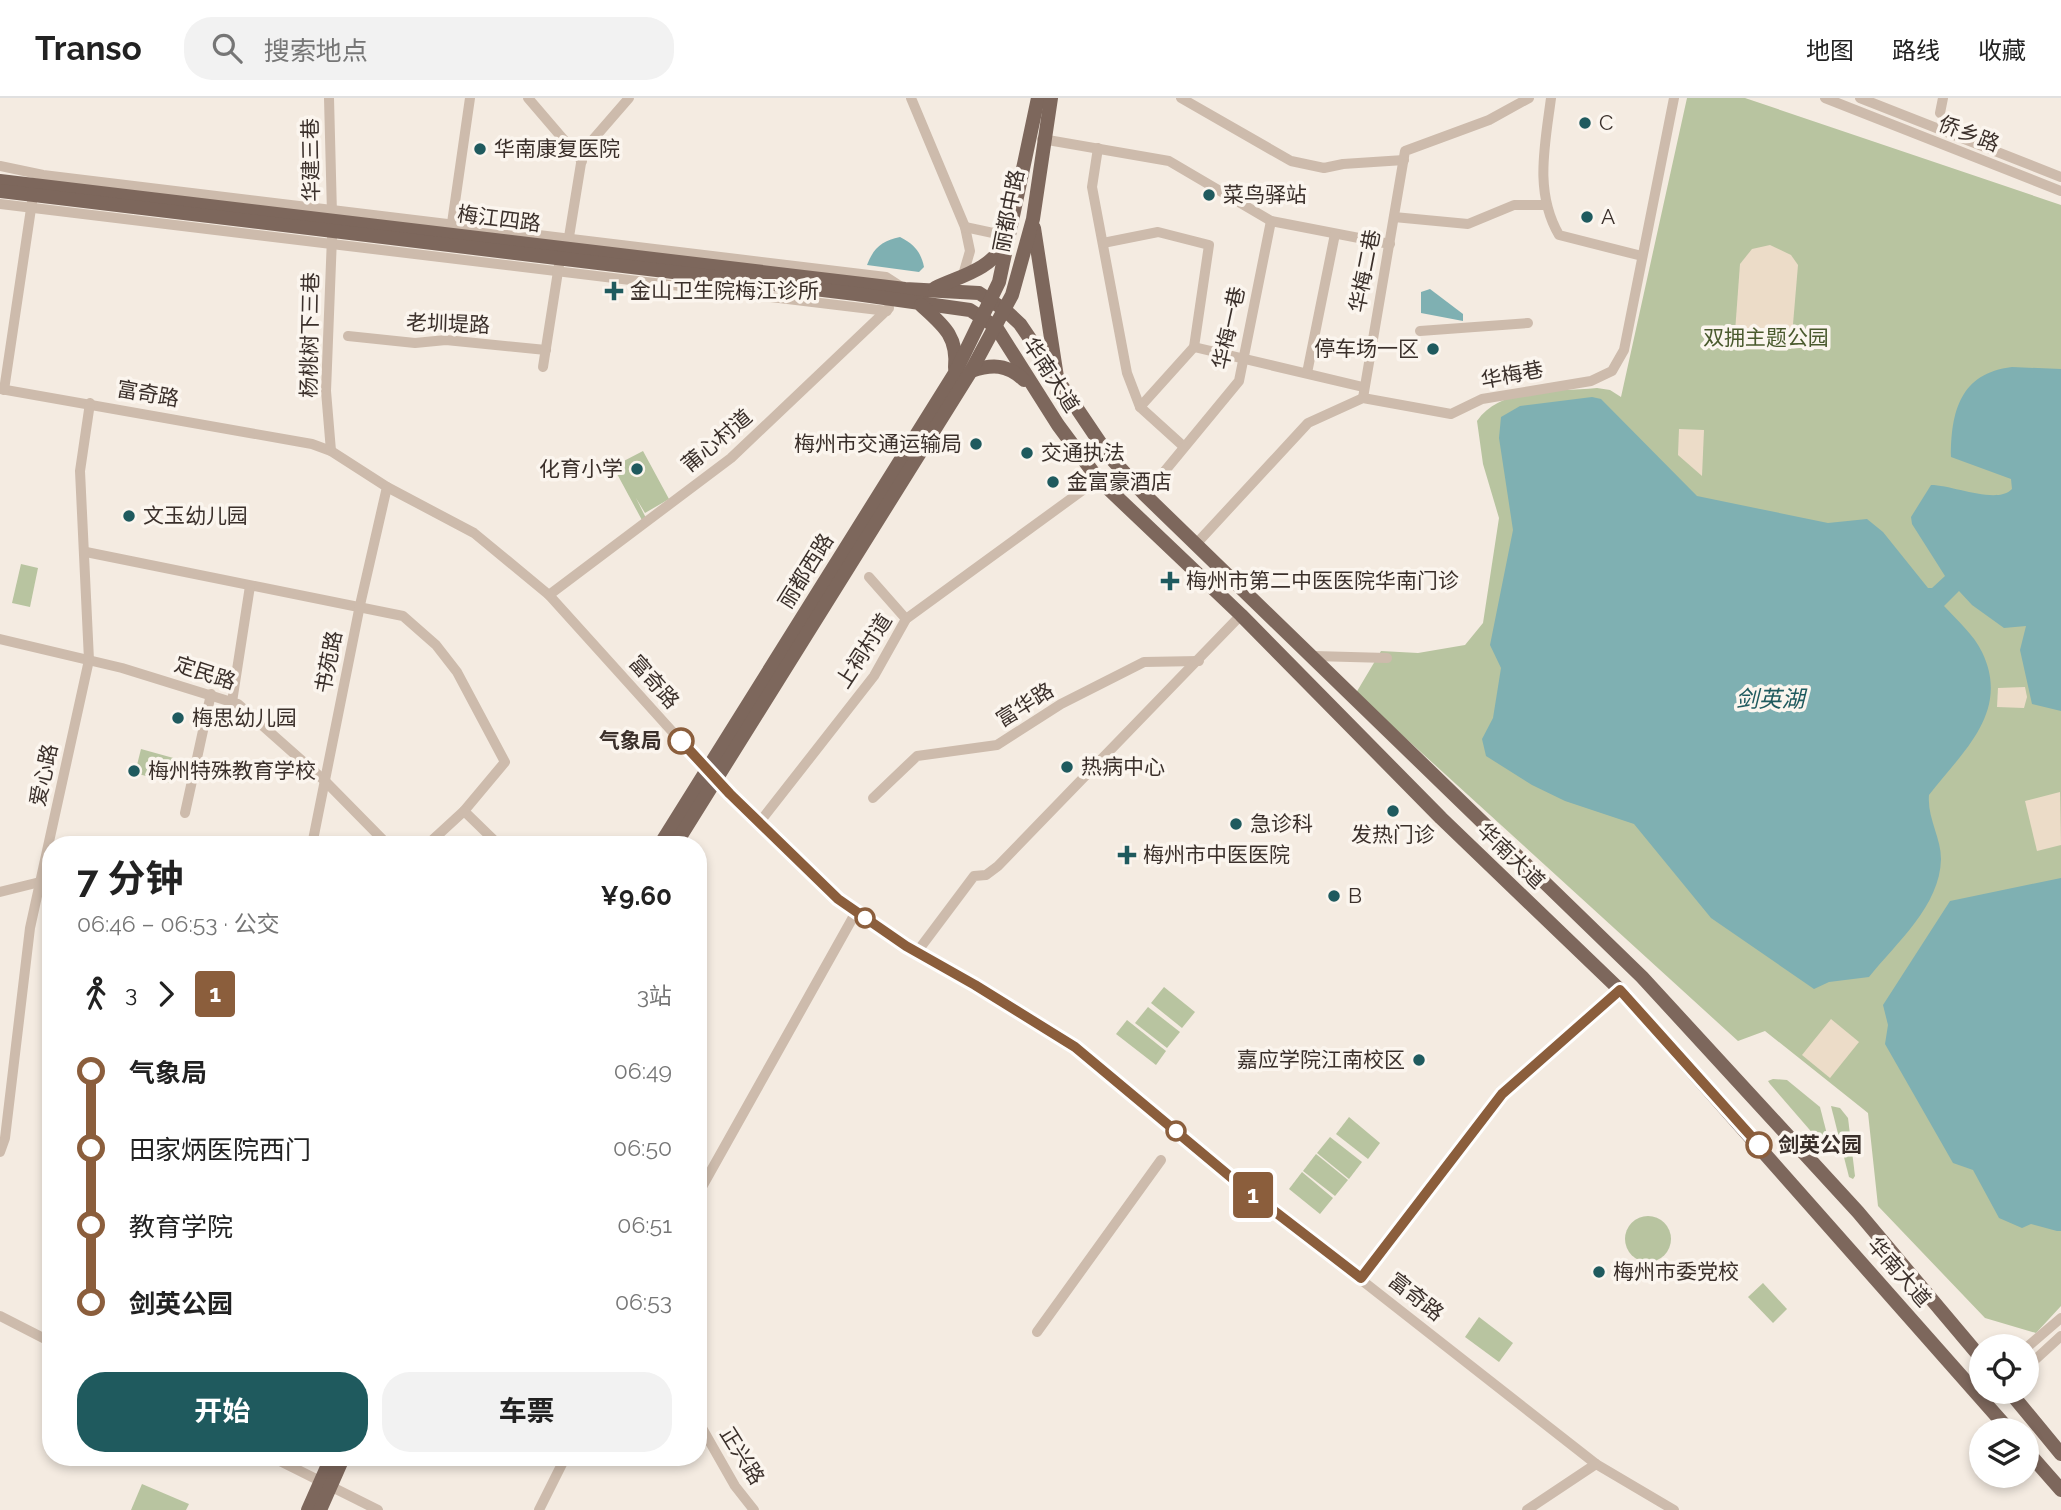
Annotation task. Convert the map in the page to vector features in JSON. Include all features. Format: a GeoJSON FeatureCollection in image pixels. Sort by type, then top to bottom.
{"type":"FeatureCollection","features":[{"type":"Feature","properties":{"kind":"main road","name":"丽都中路"},"geometry":{"type":"LineString","coordinates":[[984,317],[992,299],[1011,226],[1038,98]]}},
{"type":"Feature","properties":{"kind":"main road","name":"丽都中路"},"geometry":{"type":"LineString","coordinates":[[996,327],[1005,310],[1033,219],[1042,139],[1051,98]]}},
{"type":"Feature","properties":{"kind":"main road","name":"梅江四路"},"geometry":{"type":"LineString","coordinates":[[0,181],[564,248],[921,305],[970,310],[984,317]]}},
{"type":"Feature","properties":{"kind":"main road","name":"梅江四路"},"geometry":{"type":"LineString","coordinates":[[0,191],[896,300],[934,288],[979,293],[992,299]]}},
{"type":"Feature","properties":{"kind":"main road"},"geometry":{"type":"LineString","coordinates":[[1033,219],[1059,385]]}},
{"type":"Feature","properties":{"kind":"main road"},"geometry":{"type":"LineString","coordinates":[[934,288],[994,259],[1011,226]]}},
{"type":"Feature","properties":{"kind":"main road","name":"华南大道"},"geometry":{"type":"LineString","coordinates":[[992,299],[1020,324],[1109,456],[1145,495],[1642,977],[1858,1212],[1969,1344]]}},
{"type":"Feature","properties":{"kind":"main road"},"geometry":{"type":"LineString","coordinates":[[921,305],[944,326],[955,342],[955,373]]}},
{"type":"Feature","properties":{"kind":"main road","name":"华南大道"},"geometry":{"type":"LineString","coordinates":[[984,317],[996,327],[1035,389],[1098,479],[1241,614],[1441,818],[1620,990],[1997,1418]]}},
{"type":"Feature","properties":{"kind":"main road","name":"丽都西路"},"geometry":{"type":"LineString","coordinates":[[679,836],[711,774],[955,373],[984,317]]}},
{"type":"Feature","properties":{"kind":"main road","name":"丽都西路"},"geometry":{"type":"LineString","coordinates":[[666,836],[711,774],[971,371],[996,327]]}},
{"type":"Feature","properties":{"kind":"main road"},"geometry":{"type":"LineString","coordinates":[[971,371],[996,365],[1019,375],[1035,389]]}},
{"type":"Feature","properties":{"kind":"main road"},"geometry":{"type":"LineString","coordinates":[[1282,656],[1296,639]]}},
{"type":"Feature","properties":{"kind":"main road"},"geometry":{"type":"LineString","coordinates":[[2020,1404],[2061,1454]]}},
{"type":"Feature","properties":{"kind":"main road"},"geometry":{"type":"LineString","coordinates":[[2039,1465],[2061,1490]]}},
{"type":"Feature","properties":{"kind":"main road"},"geometry":{"type":"LineString","coordinates":[[320,1510],[329,1466]]}},
{"type":"Feature","properties":{"kind":"main road"},"geometry":{"type":"LineString","coordinates":[[308,1510],[337,1466]]}},
{"type":"Feature","properties":{"kind":"street","name":"华建三巷"},"geometry":{"type":"LineString","coordinates":[[329,98],[332,221]]}},
{"type":"Feature","properties":{"kind":"street"},"geometry":{"type":"LineString","coordinates":[[451,235],[470,98]]}},
{"type":"Feature","properties":{"kind":"street"},"geometry":{"type":"LineString","coordinates":[[528,98],[582,161]]}},
{"type":"Feature","properties":{"kind":"street"},"geometry":{"type":"LineString","coordinates":[[543,367],[583,151],[629,98]]}},
{"type":"Feature","properties":{"kind":"street"},"geometry":{"type":"LineString","coordinates":[[911,98],[965,226],[970,251],[963,275]]}},
{"type":"Feature","properties":{"kind":"street"},"geometry":{"type":"LineString","coordinates":[[1181,98],[1291,161],[1324,168],[1405,156],[1489,120],[1529,98]]}},
{"type":"Feature","properties":{"kind":"street"},"geometry":{"type":"LineString","coordinates":[[1551,98],[1543,191],[1559,235],[1642,256]]}},
{"type":"Feature","properties":{"kind":"street","name":"华梅巷"},"geometry":{"type":"LineString","coordinates":[[1194,347],[1307,373],[1363,393],[1451,414],[1482,399],[1591,381],[1612,371],[1624,350],[1674,98]]}},
{"type":"Feature","properties":{"kind":"street","name":"侨乡路"},"geometry":{"type":"LineString","coordinates":[[1825,98],[2061,191]]}},
{"type":"Feature","properties":{"kind":"street","name":"侨乡路"},"geometry":{"type":"LineString","coordinates":[[1860,98],[2061,177]]}},
{"type":"Feature","properties":{"kind":"street"},"geometry":{"type":"LineString","coordinates":[[1940,113],[1943,98]]}},
{"type":"Feature","properties":{"kind":"street"},"geometry":{"type":"LineString","coordinates":[[1042,139],[1169,162],[1271,221],[1390,244]]}},
{"type":"Feature","properties":{"kind":"street"},"geometry":{"type":"LineString","coordinates":[[1098,149],[1092,187],[1127,373],[1140,407],[1182,445]]}},
{"type":"Feature","properties":{"kind":"street","name":"华梅二巷"},"geometry":{"type":"LineString","coordinates":[[1363,393],[1405,156]]}},
{"type":"Feature","properties":{"kind":"street"},"geometry":{"type":"LineString","coordinates":[[0,166],[71,178],[886,277],[896,300],[0,204]]}},
{"type":"Feature","properties":{"kind":"street"},"geometry":{"type":"LineString","coordinates":[[2,390],[35,185]]}},
{"type":"Feature","properties":{"kind":"street"},"geometry":{"type":"LineString","coordinates":[[1394,217],[1468,224],[1514,205],[1546,205]]}},
{"type":"Feature","properties":{"kind":"street","name":"杨桃树下三巷"},"geometry":{"type":"LineString","coordinates":[[331,451],[326,391],[332,221]]}},
{"type":"Feature","properties":{"kind":"street","name":"华梅一巷"},"geometry":{"type":"LineString","coordinates":[[1145,495],[1239,381],[1271,221]]}},
{"type":"Feature","properties":{"kind":"street"},"geometry":{"type":"LineString","coordinates":[[965,226],[993,233],[1011,226]]}},
{"type":"Feature","properties":{"kind":"street"},"geometry":{"type":"LineString","coordinates":[[1102,243],[1158,232],[1209,245],[1194,347],[1140,407]]}},
{"type":"Feature","properties":{"kind":"street"},"geometry":{"type":"LineString","coordinates":[[1307,373],[1335,234]]}},
{"type":"Feature","properties":{"kind":"street","name":"莆心村道"},"geometry":{"type":"LineString","coordinates":[[549,595],[731,458],[896,300]]}},
{"type":"Feature","properties":{"kind":"street"},"geometry":{"type":"LineString","coordinates":[[1420,331],[1528,323]]}},
{"type":"Feature","properties":{"kind":"street","name":"老圳堤路"},"geometry":{"type":"LineString","coordinates":[[348,336],[415,343],[446,340],[546,350]]}},
{"type":"Feature","properties":{"kind":"street","name":"富奇路"},"geometry":{"type":"LineString","coordinates":[[2,390],[90,403],[312,444],[331,451],[387,487],[474,533],[549,595],[711,774],[838,899],[917,952],[1075,1047],[1239,1184],[1596,1464],[1674,1510]]}},
{"type":"Feature","properties":{"kind":"street"},"geometry":{"type":"LineString","coordinates":[[1197,543],[1308,423],[1363,393]]}},
{"type":"Feature","properties":{"kind":"street","name":"爱心路"},"geometry":{"type":"LineString","coordinates":[[50,836],[89,660],[86,552],[80,471],[90,403]]}},
{"type":"Feature","properties":{"kind":"street","name":"上祠村道"},"geometry":{"type":"LineString","coordinates":[[759,823],[874,676],[906,619],[1098,479]]}},
{"type":"Feature","properties":{"kind":"street","name":"书苑路"},"geometry":{"type":"LineString","coordinates":[[314,836],[360,605],[387,487]]}},
{"type":"Feature","properties":{"kind":"street"},"geometry":{"type":"LineString","coordinates":[[86,552],[250,586],[360,605],[403,616],[436,645],[457,672],[506,762],[464,811],[437,836]]}},
{"type":"Feature","properties":{"kind":"street"},"geometry":{"type":"LineString","coordinates":[[869,577],[906,619]]}},
{"type":"Feature","properties":{"kind":"street"},"geometry":{"type":"LineString","coordinates":[[232,702],[250,586]]}},
{"type":"Feature","properties":{"kind":"street"},"geometry":{"type":"LineString","coordinates":[[917,952],[974,876],[986,875],[998,866],[1241,614]]}},
{"type":"Feature","properties":{"kind":"street","name":"定民路"},"geometry":{"type":"LineString","coordinates":[[0,639],[89,660],[232,702],[325,781],[379,836]]}},
{"type":"Feature","properties":{"kind":"street"},"geometry":{"type":"LineString","coordinates":[[1314,656],[1387,658]]}},
{"type":"Feature","properties":{"kind":"street","name":"富华路"},"geometry":{"type":"LineString","coordinates":[[873,798],[917,756],[997,745],[1061,704],[1144,662],[1206,661]]}},
{"type":"Feature","properties":{"kind":"street"},"geometry":{"type":"LineString","coordinates":[[185,813],[211,694]]}},
{"type":"Feature","properties":{"kind":"street"},"geometry":{"type":"LineString","coordinates":[[464,811],[490,836]]}},
{"type":"Feature","properties":{"kind":"street","name":"爱心路"},"geometry":{"type":"LineString","coordinates":[[0,1152],[5,1138],[30,928],[42,873]]}},
{"type":"Feature","properties":{"kind":"street"},"geometry":{"type":"LineString","coordinates":[[0,892],[40,882]]}},
{"type":"Feature","properties":{"kind":"street"},"geometry":{"type":"LineString","coordinates":[[707,1178],[856,912]]}},
{"type":"Feature","properties":{"kind":"street"},"geometry":{"type":"LineString","coordinates":[[1361,1278],[1502,1094],[1620,990]]}},
{"type":"Feature","properties":{"kind":"street"},"geometry":{"type":"LineString","coordinates":[[1037,1332],[1161,1160]]}},
{"type":"Feature","properties":{"kind":"street"},"geometry":{"type":"LineString","coordinates":[[0,1316],[42,1337]]}},
{"type":"Feature","properties":{"kind":"street"},"geometry":{"type":"LineString","coordinates":[[2039,1337],[2061,1318]]}},
{"type":"Feature","properties":{"kind":"street"},"geometry":{"type":"LineString","coordinates":[[2039,1356],[2061,1336]]}},
{"type":"Feature","properties":{"kind":"street","name":"正兴路"},"geometry":{"type":"LineString","coordinates":[[707,1436],[734,1486],[754,1510]]}},
{"type":"Feature","properties":{"kind":"street"},"geometry":{"type":"LineString","coordinates":[[1527,1510],[1596,1464]]}},
{"type":"Feature","properties":{"kind":"street"},"geometry":{"type":"LineString","coordinates":[[290,1466],[378,1510]]}},
{"type":"Feature","properties":{"kind":"street"},"geometry":{"type":"LineString","coordinates":[[539,1510],[561,1466]]}},
{"type":"Feature","properties":{"kind":"green space","name":"剑英公园"},"geometry":{"type":"Polygon","coordinates":[[[1687,98],[1745,98],[2061,205],[2061,1306],[2036,1333],[1985,1318],[1878,1206],[1868,1113],[1765,1031],[1738,1041],[1356,693],[1381,651],[1418,653],[1465,645],[1483,623],[1499,518],[1483,464],[1477,421],[1487,410],[1501,402],[1532,393],[1597,388],[1610,390],[1621,397],[1687,98]]]}},
{"type":"Feature","properties":{"kind":"green space"},"geometry":{"type":"Polygon","coordinates":[[[643,451],[669,499],[645,513],[636,498],[647,520],[643,522],[609,459],[614,456],[618,464],[643,451]]]}},
{"type":"Feature","properties":{"kind":"green space"},"geometry":{"type":"Polygon","coordinates":[[[21,564],[38,568],[30,607],[12,603],[21,564]]]}},
{"type":"Feature","properties":{"kind":"green space"},"geometry":{"type":"Polygon","coordinates":[[[141,749],[177,759],[171,783],[135,773],[141,749]]]}},
{"type":"Feature","properties":{"kind":"green space"},"geometry":{"type":"Polygon","coordinates":[[[1164,987],[1195,1012],[1182,1028],[1151,1003],[1164,987]]]}},
{"type":"Feature","properties":{"kind":"green space"},"geometry":{"type":"Polygon","coordinates":[[[1148,1007],[1180,1032],[1167,1048],[1135,1023],[1148,1007]]]}},
{"type":"Feature","properties":{"kind":"green space"},"geometry":{"type":"Polygon","coordinates":[[[1127,1020],[1166,1051],[1156,1065],[1116,1034],[1127,1020]]]}},
{"type":"Feature","properties":{"kind":"green space"},"geometry":{"type":"Polygon","coordinates":[[[1787,1080],[1820,1107],[1831,1150],[1828,1151],[1770,1084],[1768,1081],[1787,1080]]]}},
{"type":"Feature","properties":{"kind":"green space"},"geometry":{"type":"Polygon","coordinates":[[[1831,1106],[1840,1108],[1848,1118],[1855,1176],[1853,1179],[1849,1177],[1831,1106]]]}},
{"type":"Feature","properties":{"kind":"green space"},"geometry":{"type":"Polygon","coordinates":[[[1349,1117],[1380,1143],[1368,1159],[1336,1134],[1349,1117]]]}},
{"type":"Feature","properties":{"kind":"green space"},"geometry":{"type":"Polygon","coordinates":[[[1330,1137],[1362,1162],[1349,1179],[1317,1153],[1330,1137]]]}},
{"type":"Feature","properties":{"kind":"green space"},"geometry":{"type":"Polygon","coordinates":[[[1316,1154],[1348,1180],[1335,1196],[1303,1171],[1316,1154]]]}},
{"type":"Feature","properties":{"kind":"green space"},"geometry":{"type":"Polygon","coordinates":[[[1302,1172],[1333,1198],[1320,1214],[1289,1189],[1302,1172]]]}},
{"type":"Feature","properties":{"kind":"green space"},"geometry":{"type":"Polygon","coordinates":[[[1648,1216],[1665,1222],[1671,1239],[1665,1256],[1648,1262],[1631,1256],[1625,1239],[1631,1222],[1648,1216]]]}},
{"type":"Feature","properties":{"kind":"green space"},"geometry":{"type":"Polygon","coordinates":[[[1763,1283],[1787,1309],[1773,1323],[1748,1297],[1763,1283]]]}},
{"type":"Feature","properties":{"kind":"green space"},"geometry":{"type":"Polygon","coordinates":[[[1479,1317],[1513,1343],[1499,1362],[1465,1337],[1479,1317]]]}},
{"type":"Feature","properties":{"kind":"green space"},"geometry":{"type":"Polygon","coordinates":[[[142,1484],[189,1504],[186,1510],[131,1510],[142,1484]]]}},
{"type":"Feature","properties":{"kind":"shaded area"},"geometry":{"type":"Polygon","coordinates":[[[1770,245],[1791,255],[1798,265],[1792,336],[1735,332],[1740,264],[1752,249],[1770,245]]]}},
{"type":"Feature","properties":{"kind":"shaded area"},"geometry":{"type":"Polygon","coordinates":[[[1679,429],[1704,430],[1702,476],[1678,455],[1679,429]]]}},
{"type":"Feature","properties":{"kind":"shaded area"},"geometry":{"type":"Polygon","coordinates":[[[2025,687],[2027,697],[2024,708],[1997,707],[1998,688],[2025,687]]]}},
{"type":"Feature","properties":{"kind":"shaded area"},"geometry":{"type":"Polygon","coordinates":[[[2060,792],[2061,845],[2037,851],[2025,801],[2060,792]]]}},
{"type":"Feature","properties":{"kind":"shaded area"},"geometry":{"type":"Polygon","coordinates":[[[1831,1019],[1859,1042],[1830,1078],[1802,1055],[1831,1019]]]}},
{"type":"Feature","properties":{"kind":"water"},"geometry":{"type":"Polygon","coordinates":[[[900,237],[919,253],[924,267],[919,272],[867,265],[879,246],[900,237]]]}},
{"type":"Feature","properties":{"kind":"water"},"geometry":{"type":"Polygon","coordinates":[[[1430,289],[1463,314],[1463,321],[1421,313],[1421,292],[1430,289]]]}},
{"type":"Feature","properties":{"kind":"water","name":"剑英湖"},"geometry":{"type":"Polygon","coordinates":[[[2012,367],[2061,369],[2061,711],[2032,704],[2020,650],[2026,626],[2004,628],[1972,605],[1959,591],[1944,606],[1970,634],[1982,652],[1989,674],[1991,694],[1987,712],[1968,747],[1929,795],[1930,812],[1941,859],[1933,892],[1904,937],[1869,977],[1829,982],[1814,989],[1711,918],[1634,824],[1565,801],[1532,785],[1486,756],[1482,739],[1493,718],[1501,668],[1490,645],[1513,530],[1499,438],[1501,417],[1520,406],[1592,397],[1601,399],[1697,496],[1828,523],[1867,519],[1883,532],[1928,588],[1932,588],[1945,576],[1912,524],[1911,517],[1931,485],[1986,495],[2005,493],[2012,489],[2011,479],[1951,457],[1951,440],[1957,410],[1970,386],[1994,371],[2012,367]]]}},
{"type":"Feature","properties":{"kind":"water"},"geometry":{"type":"Polygon","coordinates":[[[2061,878],[2061,1231],[2057,1231],[2031,1224],[2022,1228],[1999,1218],[1973,1170],[1953,1163],[1885,1044],[1888,1025],[1883,1005],[1950,901],[2061,878]]]}},
{"type":"Feature","properties":{"kind":"bus line","name":"1"},"geometry":{"type":"LineString","coordinates":[[681,741],[716,780],[838,899],[906,946],[1075,1047],[1239,1184],[1361,1278],[1502,1094],[1620,990],[1759,1145]]}},
{"type":"Feature","properties":{"kind":"place","name":"C"},"geometry":{"type":"Point","coordinates":[1585,123]}},
{"type":"Feature","properties":{"kind":"place","name":"华南康复医院"},"geometry":{"type":"Point","coordinates":[480,149]}},
{"type":"Feature","properties":{"kind":"place","name":"菜鸟驿站"},"geometry":{"type":"Point","coordinates":[1209,195]}},
{"type":"Feature","properties":{"kind":"place","name":"A"},"geometry":{"type":"Point","coordinates":[1587,217]}},
{"type":"Feature","properties":{"kind":"place","name":"金山卫生院梅江诊所"},"geometry":{"type":"Point","coordinates":[614,291]}},
{"type":"Feature","properties":{"kind":"place","name":"停车场一区"},"geometry":{"type":"Point","coordinates":[1433,349]}},
{"type":"Feature","properties":{"kind":"place","name":"梅州市交通运输局"},"geometry":{"type":"Point","coordinates":[976,444]}},
{"type":"Feature","properties":{"kind":"place","name":"交通执法"},"geometry":{"type":"Point","coordinates":[1027,453]}},
{"type":"Feature","properties":{"kind":"place","name":"化育小学"},"geometry":{"type":"Point","coordinates":[637,469]}},
{"type":"Feature","properties":{"kind":"place","name":"金富豪酒店"},"geometry":{"type":"Point","coordinates":[1053,482]}},
{"type":"Feature","properties":{"kind":"place","name":"文玉幼儿园"},"geometry":{"type":"Point","coordinates":[129,516]}},
{"type":"Feature","properties":{"kind":"place","name":"梅州市第二中医医院华南门诊"},"geometry":{"type":"Point","coordinates":[1170,581]}},
{"type":"Feature","properties":{"kind":"place","name":"梅思幼儿园"},"geometry":{"type":"Point","coordinates":[178,718]}},
{"type":"Feature","properties":{"kind":"place","name":"气象局"},"geometry":{"type":"Point","coordinates":[681,741]}},
{"type":"Feature","properties":{"kind":"place","name":"热病中心"},"geometry":{"type":"Point","coordinates":[1067,767]}},
{"type":"Feature","properties":{"kind":"place","name":"梅州特殊教育学校"},"geometry":{"type":"Point","coordinates":[134,771]}},
{"type":"Feature","properties":{"kind":"place","name":"发热门诊"},"geometry":{"type":"Point","coordinates":[1393,811]}},
{"type":"Feature","properties":{"kind":"place","name":"急诊科"},"geometry":{"type":"Point","coordinates":[1236,824]}},
{"type":"Feature","properties":{"kind":"place","name":"梅州市中医医院"},"geometry":{"type":"Point","coordinates":[1127,855]}},
{"type":"Feature","properties":{"kind":"place","name":"B"},"geometry":{"type":"Point","coordinates":[1334,896]}},
{"type":"Feature","properties":{"kind":"place","name":"嘉应学院江南校区"},"geometry":{"type":"Point","coordinates":[1419,1060]}},
{"type":"Feature","properties":{"kind":"place","name":"剑英公园"},"geometry":{"type":"Point","coordinates":[1759,1145]}},
{"type":"Feature","properties":{"kind":"place","name":"梅州市委党校"},"geometry":{"type":"Point","coordinates":[1599,1272]}},
{"type":"Feature","properties":{"kind":"park label","name":"双拥主题公园"},"geometry":{"type":"Point","coordinates":[1766,338]}}]}
